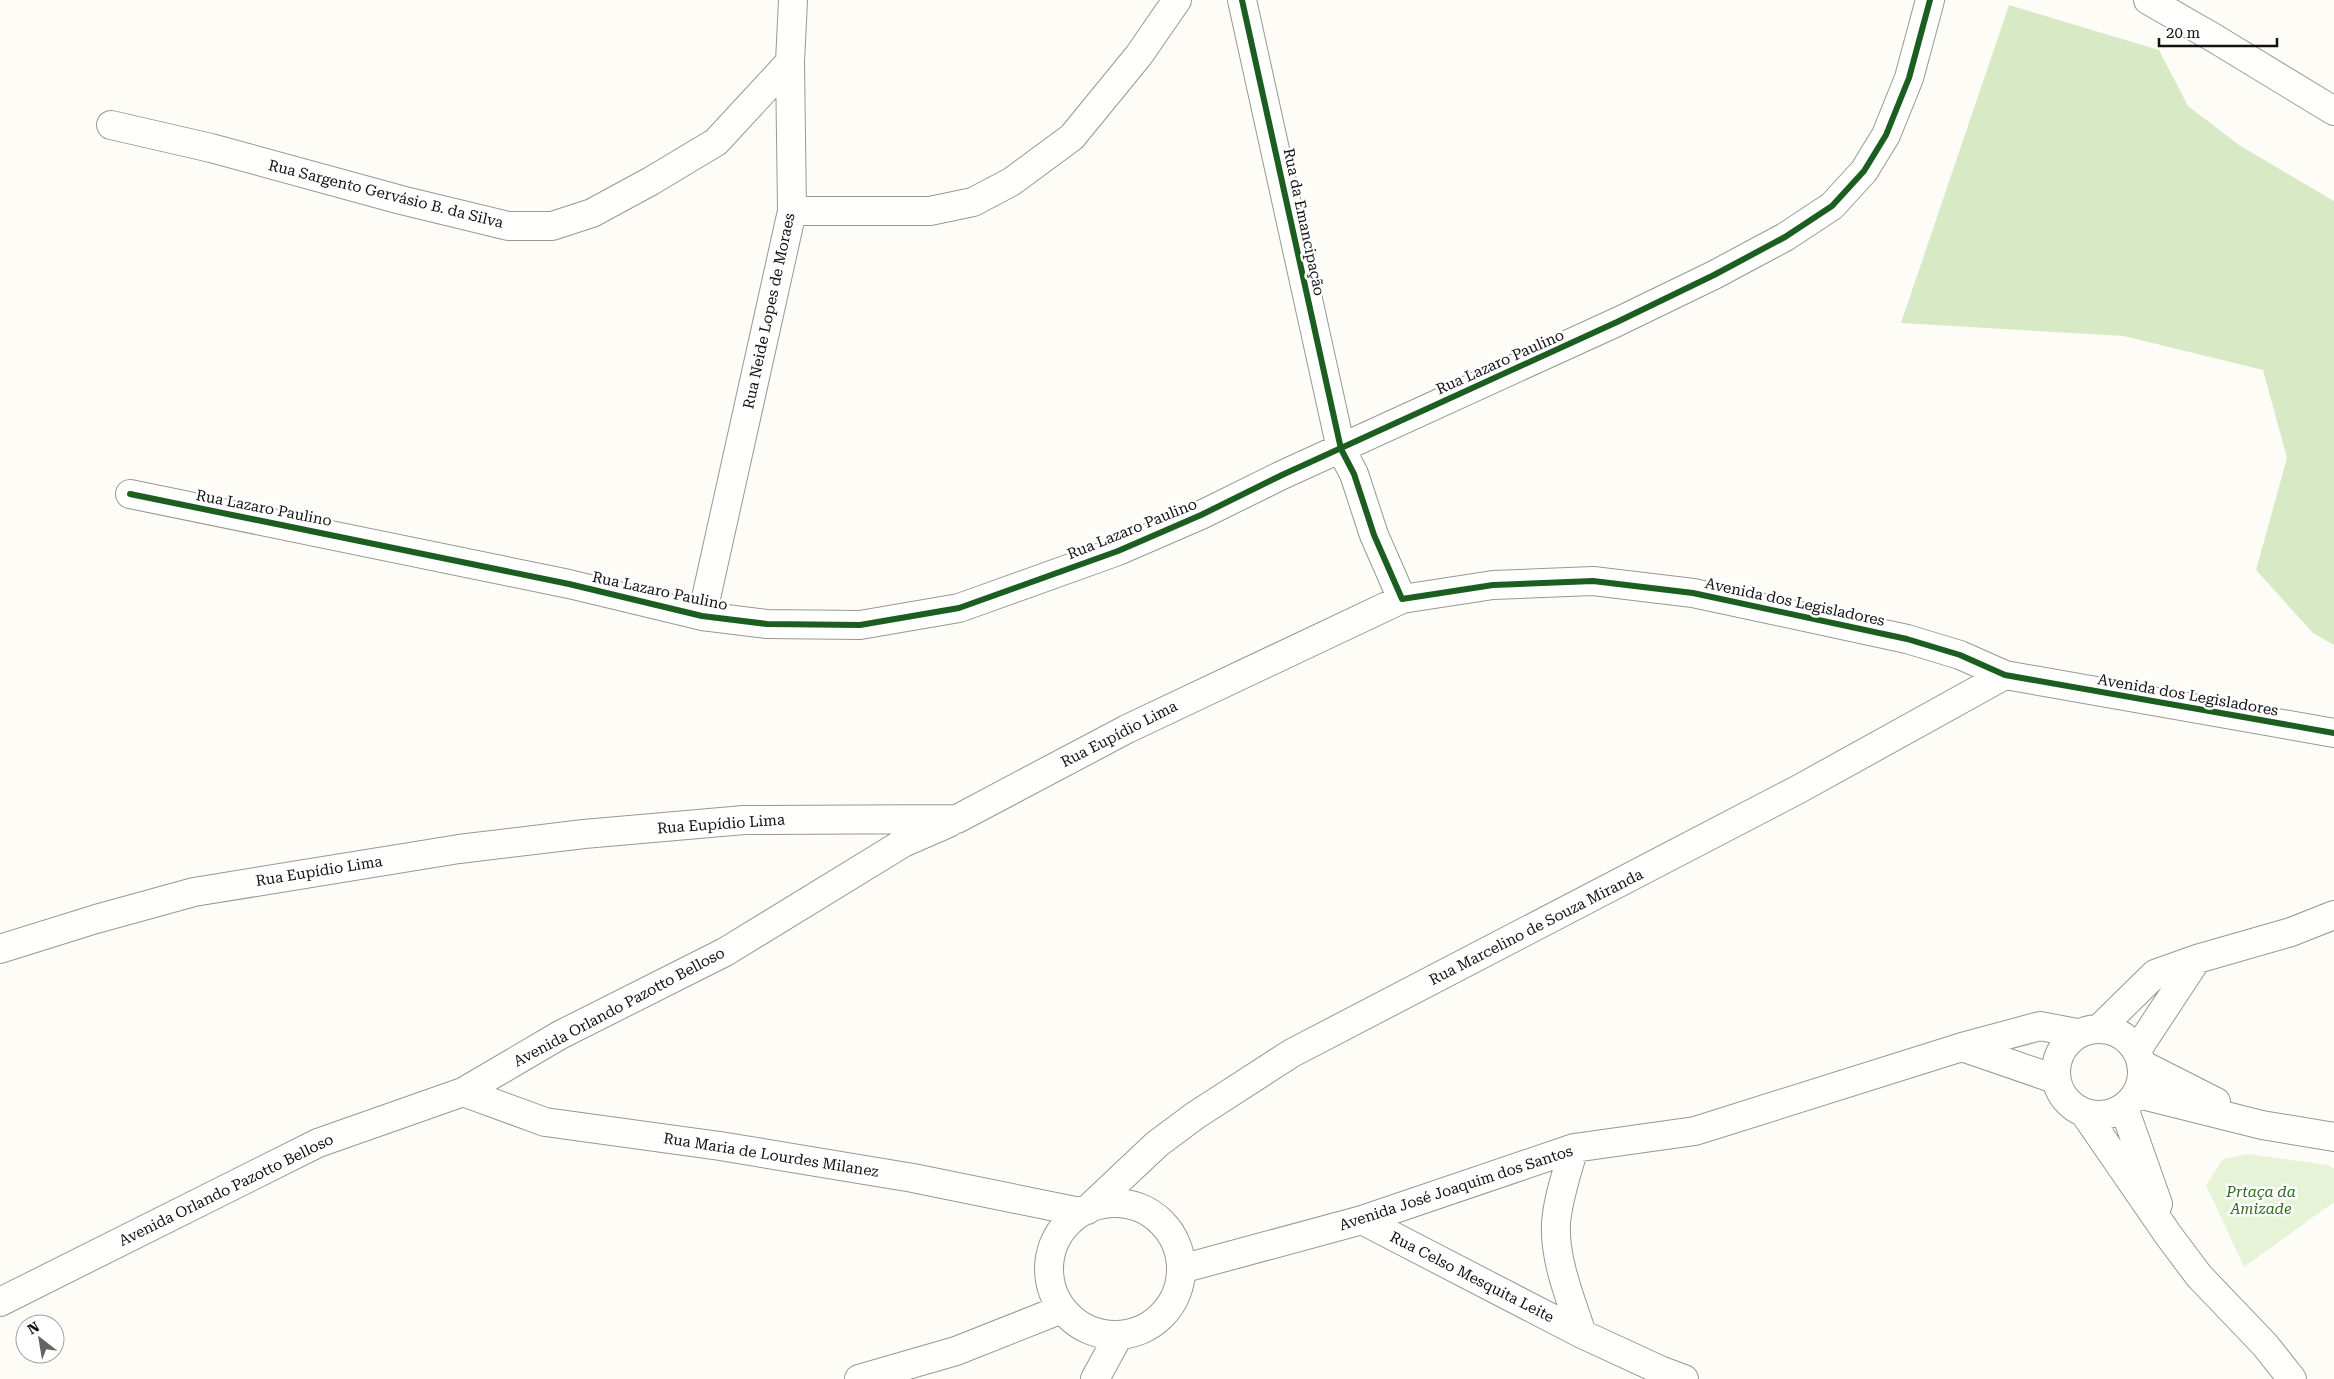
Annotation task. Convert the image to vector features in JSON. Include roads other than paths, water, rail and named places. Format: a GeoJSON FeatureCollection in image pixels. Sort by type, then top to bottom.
{"type":"FeatureCollection","features":[{"type":"Feature","properties":{"kind":"street","name":"Rua Neide Lopes de Moraes"},"geometry":{"type":"LineString","coordinates":[[702,616],[792,211],[790,62],[793,0]]}},
{"type":"Feature","properties":{"kind":"street"},"geometry":{"type":"LineString","coordinates":[[792,211],[930,211],[973,202],[1011,182],[1072,137],[1139,55],[1177,0]]}},
{"type":"Feature","properties":{"kind":"street","name":"Rua da Emancipação"},"geometry":{"type":"LineString","coordinates":[[1242,0],[1341,449]]}},
{"type":"Feature","properties":{"kind":"street","name":"Rua Lazaro Paulino"},"geometry":{"type":"LineString","coordinates":[[130,494],[569,584],[702,616],[767,624],[860,625],[959,608],[1118,551],[1201,515],[1282,475],[1617,322],[1785,237],[1832,206],[1864,171],[1886,134],[1908,78],[1930,0]]}},
{"type":"Feature","properties":{"kind":"street"},"geometry":{"type":"LineString","coordinates":[[2148,0],[2334,111]]}},
{"type":"Feature","properties":{"kind":"street","name":"Rua Sargento Gervásio B. da Silva"},"geometry":{"type":"LineString","coordinates":[[111,125],[211,148],[401,200],[508,226],[552,226],[592,213],[651,181],[716,142],[790,62]]}},
{"type":"Feature","properties":{"kind":"street"},"geometry":{"type":"LineString","coordinates":[[1341,449],[1354,474],[1374,535],[1402,599]]}},
{"type":"Feature","properties":{"kind":"street","name":"Avenida dos Legisladores"},"geometry":{"type":"LineString","coordinates":[[1402,599],[1493,585],[1592,581],[1693,593],[1907,639],[1960,655],[2005,675],[2334,733]]}},
{"type":"Feature","properties":{"kind":"street","name":"Rua Eupídio Lima"},"geometry":{"type":"LineString","coordinates":[[0,950],[96,919],[194,892],[459,849],[584,834],[744,820],[957,819],[1127,728],[1402,599]]}},
{"type":"Feature","properties":{"kind":"street","name":"Rua Marcelino de Souza Miranda"},"geometry":{"type":"LineString","coordinates":[[1084,1211],[1157,1144],[1196,1115],[1292,1054],[1799,789],[2005,675]]}},
{"type":"Feature","properties":{"kind":"street","name":"Avenida Orlando Pazotto Belloso"},"geometry":{"type":"LineString","coordinates":[[0,1302],[318,1143],[464,1092],[560,1034],[725,952],[903,843],[957,819]]}},
{"type":"Feature","properties":{"kind":"street"},"geometry":{"type":"LineString","coordinates":[[2292,1379],[2265,1345],[2199,1276],[2169,1236],[2085,1114],[2065,1101],[2055,1079],[2059,1052],[2089,1030],[2155,974],[2196,959],[2291,932],[2334,916]]}},
{"type":"Feature","properties":{"kind":"street"},"geometry":{"type":"LineString","coordinates":[[2169,1236],[2131,1101],[2140,1057],[2196,959]]}},
{"type":"Feature","properties":{"kind":"street","name":"Avenida José Joaquim dos Santos"},"geometry":{"type":"LineString","coordinates":[[1181,1269],[1362,1220],[1574,1148],[1695,1131],[1962,1047],[2040,1026],[2089,1030]]}},
{"type":"Feature","properties":{"kind":"street"},"geometry":{"type":"LineString","coordinates":[[2089,1030],[2122,1034],[2140,1057],[2262,1125]]}},
{"type":"Feature","properties":{"kind":"street"},"geometry":{"type":"LineString","coordinates":[[1962,1047],[2055,1079]]}},
{"type":"Feature","properties":{"kind":"street","name":"Rua Maria de Lourdes Milanez"},"geometry":{"type":"LineString","coordinates":[[464,1092],[544,1122],[720,1146],[903,1176],[1084,1211]]}},
{"type":"Feature","properties":{"kind":"street"},"geometry":{"type":"LineString","coordinates":[[2085,1114],[2105,1115],[2131,1101],[2334,1137]]}},
{"type":"Feature","properties":{"kind":"street","name":"Rua Celso Mesquita Leite"},"geometry":{"type":"LineString","coordinates":[[1574,1148],[1561,1196],[1556,1224],[1562,1272],[1582,1334]]}},
{"type":"Feature","properties":{"kind":"street"},"geometry":{"type":"LineString","coordinates":[[1122,1203],[1143,1208],[1162,1221],[1175,1238],[1182,1259],[1181,1269],[1181,1281],[1173,1302],[1159,1319],[1140,1330],[1119,1335],[1098,1333],[1077,1324],[1062,1309],[1051,1289],[1048,1268],[1053,1246],[1064,1227],[1084,1211],[1101,1204],[1122,1203]]}},
{"type":"Feature","properties":{"kind":"street","name":"Rua Celso Mesquita Leite"},"geometry":{"type":"LineString","coordinates":[[1362,1220],[1582,1334],[1684,1379]]}},
{"type":"Feature","properties":{"kind":"street"},"geometry":{"type":"LineString","coordinates":[[860,1379],[956,1351],[1062,1309]]}},
{"type":"Feature","properties":{"kind":"street"},"geometry":{"type":"LineString","coordinates":[[1095,1379],[1119,1335]]}},
{"type":"Feature","properties":{"kind":"park label","name":"Prtaça da Amizade"},"geometry":{"type":"Point","coordinates":[2261,1200]}}]}
